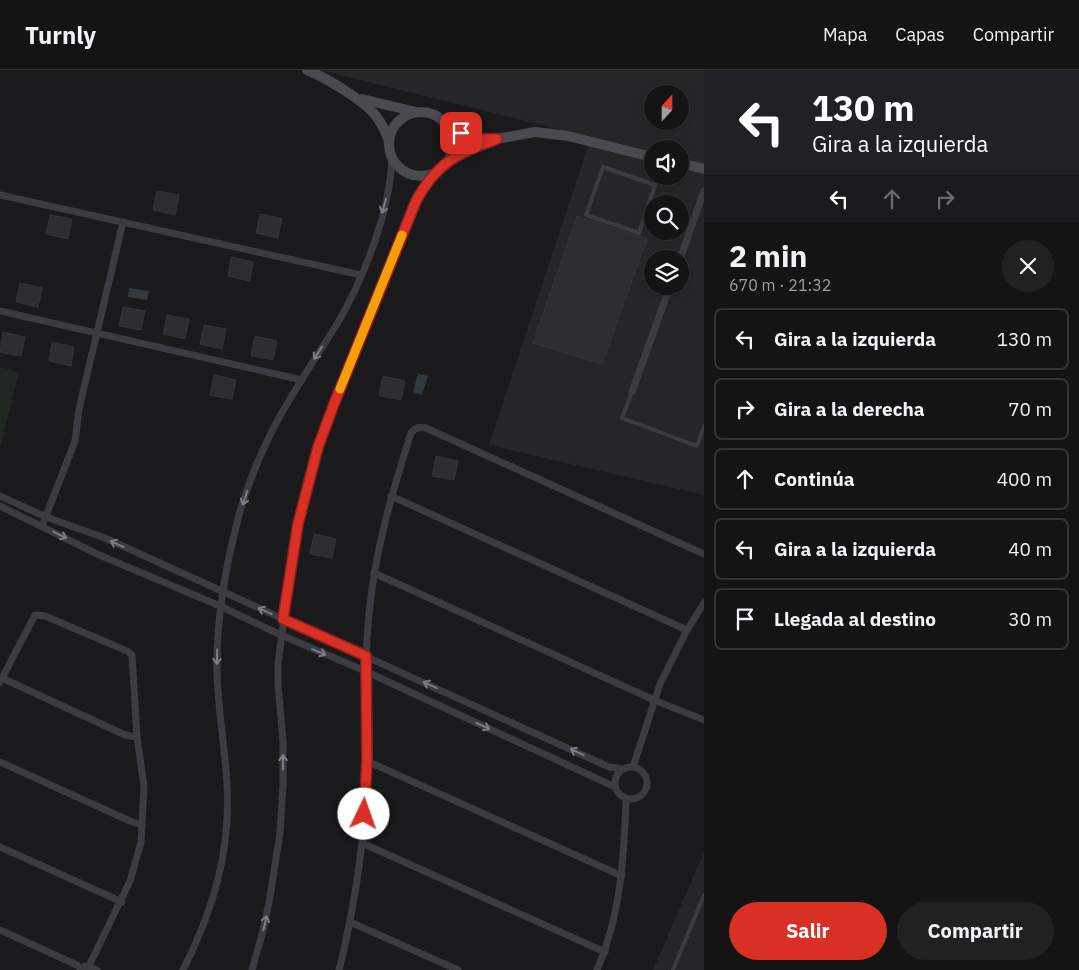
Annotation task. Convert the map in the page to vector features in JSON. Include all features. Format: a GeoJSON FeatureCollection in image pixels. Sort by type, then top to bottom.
{"type":"FeatureCollection","features":[{"type":"Feature","properties":{"kind":"main road"},"geometry":{"type":"LineString","coordinates":[[307,70],[348,93],[373,103],[432,115],[461,133],[481,139],[497,139]]}},
{"type":"Feature","properties":{"kind":"main road"},"geometry":{"type":"LineString","coordinates":[[348,93],[376,115],[386,133],[392,158],[398,166],[412,174],[427,175],[466,150],[497,139],[535,132],[552,133],[644,155]]}},
{"type":"Feature","properties":{"kind":"main road"},"geometry":{"type":"LineString","coordinates":[[389,142],[392,131],[398,122],[406,116],[417,112]]}},
{"type":"Feature","properties":{"kind":"main road"},"geometry":{"type":"LineString","coordinates":[[445,124],[450,132],[452,142],[451,152],[447,161]]}},
{"type":"Feature","properties":{"kind":"main road"},"geometry":{"type":"LineString","coordinates":[[689,165],[704,169]]}},
{"type":"Feature","properties":{"kind":"street"},"geometry":{"type":"LineString","coordinates":[[183,970],[211,908],[222,866],[226,836],[227,786],[217,671],[222,592],[239,517],[250,484],[273,430],[342,315],[361,275],[378,231],[387,196],[392,158]]}},
{"type":"Feature","properties":{"kind":"street"},"geometry":{"type":"LineString","coordinates":[[252,970],[267,912],[280,833],[284,759],[278,685],[281,635],[298,524],[311,468],[320,440],[416,201],[436,171]]}},
{"type":"Feature","properties":{"kind":"street"},"geometry":{"type":"LineString","coordinates":[[683,250],[704,191]]}},
{"type":"Feature","properties":{"kind":"street"},"geometry":{"type":"LineString","coordinates":[[0,195],[361,275]]}},
{"type":"Feature","properties":{"kind":"street"},"geometry":{"type":"LineString","coordinates":[[42,526],[73,450],[79,409],[123,222]]}},
{"type":"Feature","properties":{"kind":"street"},"geometry":{"type":"LineString","coordinates":[[632,392],[667,295]]}},
{"type":"Feature","properties":{"kind":"street"},"geometry":{"type":"LineString","coordinates":[[0,311],[302,380]]}},
{"type":"Feature","properties":{"kind":"street"},"geometry":{"type":"LineString","coordinates":[[339,970],[350,922],[362,842],[367,761],[365,672],[374,573],[391,496],[411,434],[415,429],[420,427],[426,428],[704,554]]}},
{"type":"Feature","properties":{"kind":"street"},"geometry":{"type":"LineString","coordinates":[[0,496],[46,517],[104,538],[609,767],[623,769],[638,768],[646,776],[647,786],[642,795],[626,799],[621,796],[615,787],[220,606],[105,557],[0,506]]}},
{"type":"Feature","properties":{"kind":"street"},"geometry":{"type":"LineString","coordinates":[[391,496],[687,630]]}},
{"type":"Feature","properties":{"kind":"street"},"geometry":{"type":"LineString","coordinates":[[374,573],[654,700],[704,720]]}},
{"type":"Feature","properties":{"kind":"street"},"geometry":{"type":"LineString","coordinates":[[633,767],[654,700],[668,667],[687,630],[704,603]]}},
{"type":"Feature","properties":{"kind":"street"},"geometry":{"type":"LineString","coordinates":[[84,968],[122,902],[136,862],[142,824],[143,779],[132,655],[127,651],[40,614],[35,614],[1,680],[125,735],[138,736]]}},
{"type":"Feature","properties":{"kind":"street"},"geometry":{"type":"LineString","coordinates":[[367,761],[622,876]]}},
{"type":"Feature","properties":{"kind":"street"},"geometry":{"type":"LineString","coordinates":[[0,762],[130,821],[142,824]]}},
{"type":"Feature","properties":{"kind":"street"},"geometry":{"type":"LineString","coordinates":[[615,787],[616,777],[623,769]]}},
{"type":"Feature","properties":{"kind":"street"},"geometry":{"type":"LineString","coordinates":[[597,970],[614,915],[622,876],[626,799]]}},
{"type":"Feature","properties":{"kind":"street"},"geometry":{"type":"LineString","coordinates":[[362,842],[604,952]]}},
{"type":"Feature","properties":{"kind":"street"},"geometry":{"type":"LineString","coordinates":[[0,847],[122,902]]}},
{"type":"Feature","properties":{"kind":"street"},"geometry":{"type":"LineString","coordinates":[[350,922],[458,970]]}},
{"type":"Feature","properties":{"kind":"street"},"geometry":{"type":"LineString","coordinates":[[0,930],[84,968],[97,970]]}},
{"type":"Feature","properties":{"kind":"lane"},"geometry":{"type":"LineString","coordinates":[[603,167],[655,186],[639,233],[586,215],[603,167]]}},
{"type":"Feature","properties":{"kind":"lane"},"geometry":{"type":"LineString","coordinates":[[632,392],[622,418],[697,446],[704,426]]}},
{"type":"Feature","properties":{"kind":"lane"},"geometry":{"type":"LineString","coordinates":[[673,970],[704,895]]}},
{"type":"Feature","properties":{"kind":"shaded area"},"geometry":{"type":"Polygon","coordinates":[[[320,70],[704,70],[704,495],[489,445],[591,137],[320,70]]]}},
{"type":"Feature","properties":{"kind":"shaded area"},"geometry":{"type":"Polygon","coordinates":[[[129,288],[149,291],[147,300],[128,297],[129,288]]]}},
{"type":"Feature","properties":{"kind":"shaded area"},"geometry":{"type":"Polygon","coordinates":[[[0,367],[19,372],[0,448],[0,367]]]}},
{"type":"Feature","properties":{"kind":"shaded area"},"geometry":{"type":"Polygon","coordinates":[[[418,374],[428,376],[422,395],[413,392],[418,374]]]}},
{"type":"Feature","properties":{"kind":"shaded area"},"geometry":{"type":"Polygon","coordinates":[[[704,852],[704,970],[653,970],[704,852]]]}},
{"type":"Feature","properties":{"kind":"building"},"geometry":{"type":"Polygon","coordinates":[[[157,191],[179,195],[175,215],[153,210],[157,191]]]}},
{"type":"Feature","properties":{"kind":"building"},"geometry":{"type":"Polygon","coordinates":[[[260,214],[282,218],[278,238],[256,233],[260,214]]]}},
{"type":"Feature","properties":{"kind":"building"},"geometry":{"type":"Polygon","coordinates":[[[50,215],[72,219],[68,239],[46,234],[50,215]]]}},
{"type":"Feature","properties":{"kind":"building"},"geometry":{"type":"Polygon","coordinates":[[[577,216],[647,240],[602,364],[533,343],[577,216]]]}},
{"type":"Feature","properties":{"kind":"building"},"geometry":{"type":"Polygon","coordinates":[[[231,257],[253,262],[250,281],[228,276],[231,257]]]}},
{"type":"Feature","properties":{"kind":"building"},"geometry":{"type":"Polygon","coordinates":[[[20,283],[42,288],[38,307],[16,302],[20,283]]]}},
{"type":"Feature","properties":{"kind":"building"},"geometry":{"type":"Polygon","coordinates":[[[123,307],[145,311],[141,330],[119,326],[123,307]]]}},
{"type":"Feature","properties":{"kind":"building"},"geometry":{"type":"Polygon","coordinates":[[[167,315],[189,319],[185,339],[163,334],[167,315]]]}},
{"type":"Feature","properties":{"kind":"building"},"geometry":{"type":"Polygon","coordinates":[[[204,325],[226,329],[222,349],[200,344],[204,325]]]}},
{"type":"Feature","properties":{"kind":"building"},"geometry":{"type":"Polygon","coordinates":[[[3,332],[25,337],[21,356],[0,352],[3,332]]]}},
{"type":"Feature","properties":{"kind":"building"},"geometry":{"type":"Polygon","coordinates":[[[255,336],[277,341],[273,360],[251,356],[255,336]]]}},
{"type":"Feature","properties":{"kind":"building"},"geometry":{"type":"Polygon","coordinates":[[[52,342],[74,347],[71,366],[49,361],[52,342]]]}},
{"type":"Feature","properties":{"kind":"building"},"geometry":{"type":"Polygon","coordinates":[[[214,375],[236,380],[232,399],[210,395],[214,375]]]}},
{"type":"Feature","properties":{"kind":"building"},"geometry":{"type":"Polygon","coordinates":[[[383,376],[405,381],[401,400],[379,396],[383,376]]]}},
{"type":"Feature","properties":{"kind":"building"},"geometry":{"type":"Polygon","coordinates":[[[436,456],[458,461],[454,480],[432,476],[436,456]]]}},
{"type":"Feature","properties":{"kind":"building"},"geometry":{"type":"Polygon","coordinates":[[[314,534],[336,539],[332,558],[310,554],[314,534]]]}},
{"type":"Feature","properties":{"kind":"slow traffic"},"geometry":{"type":"LineString","coordinates":[[340,389],[402,235]]}},
{"type":"Feature","properties":{"kind":"route"},"geometry":{"type":"LineString","coordinates":[[364,814],[367,761],[366,656],[283,619],[298,524],[311,468],[325,426],[416,201],[429,179],[447,161],[475,146],[497,139],[481,139],[461,133]]}}]}
